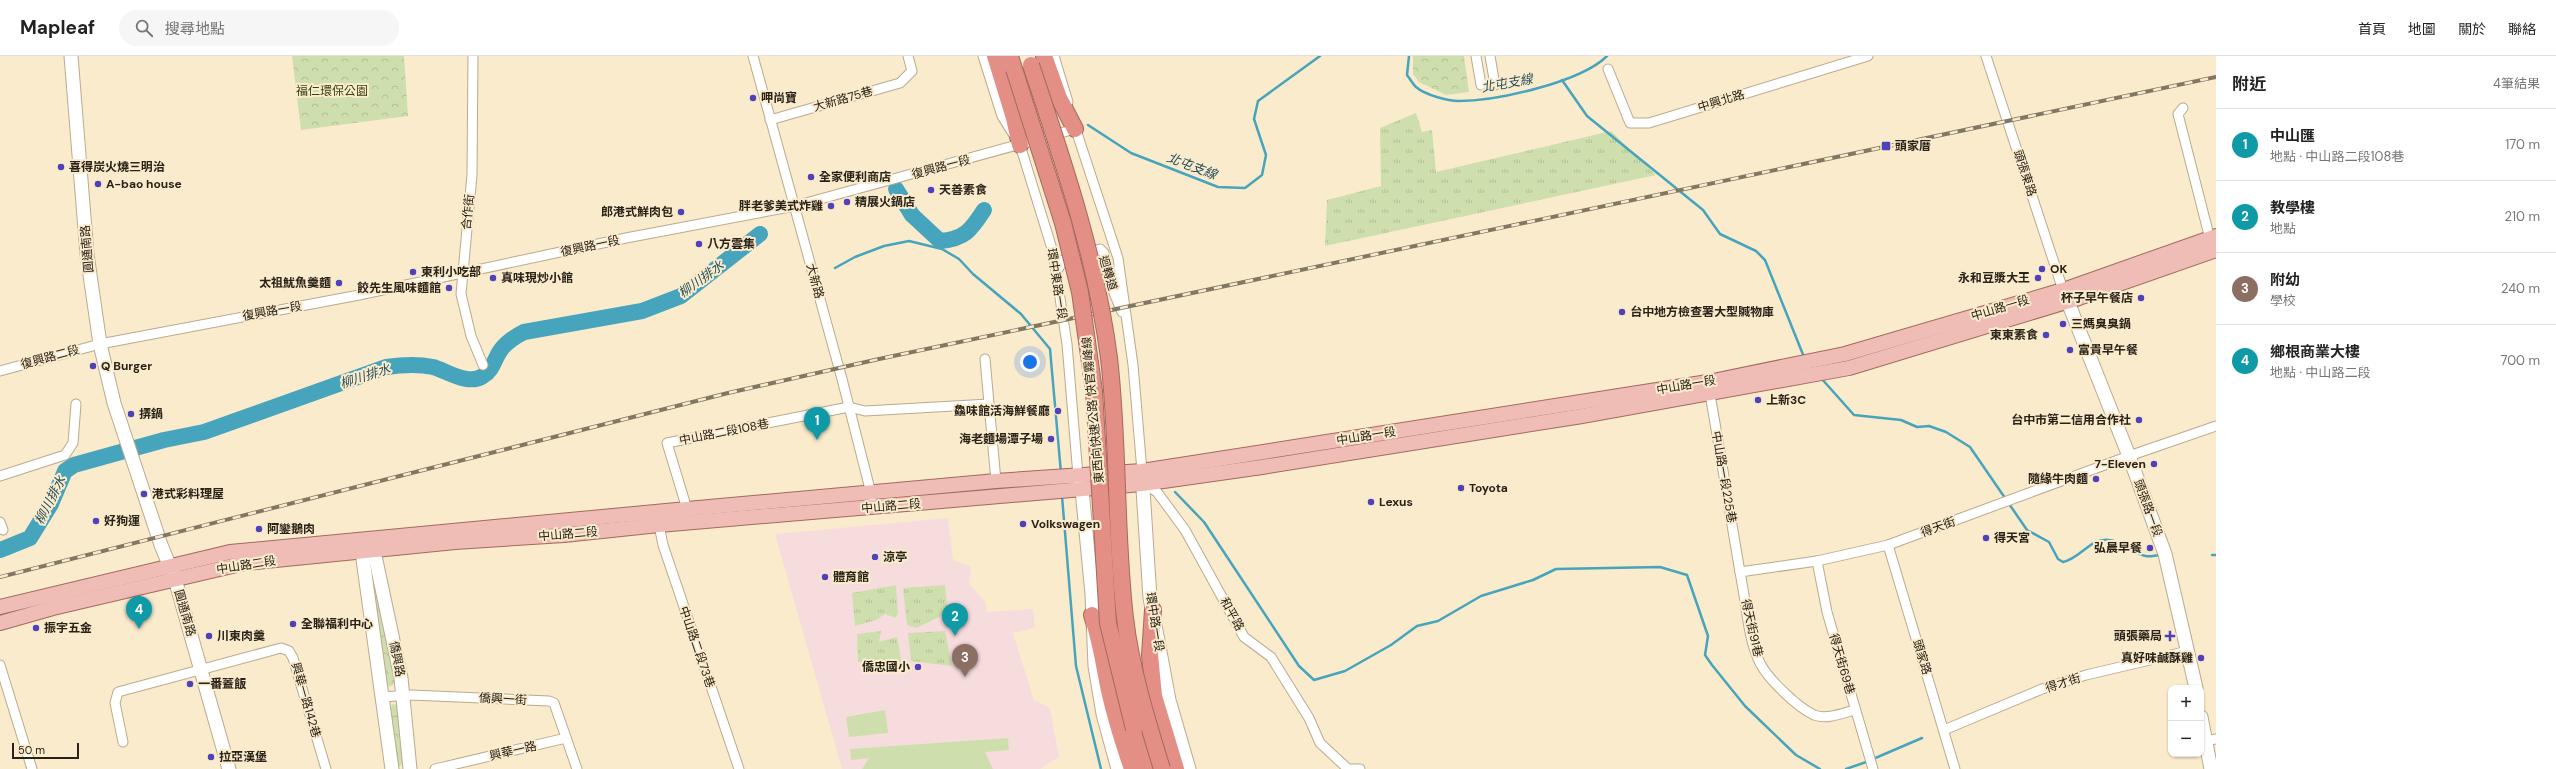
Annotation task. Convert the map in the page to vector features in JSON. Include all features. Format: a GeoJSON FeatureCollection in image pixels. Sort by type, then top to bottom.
{"type":"FeatureCollection","features":[{"type":"Feature","properties":{"kind":"highway"},"geometry":{"type":"LineString","coordinates":[[995,56],[1014,118],[1020,146]]}},
{"type":"Feature","properties":{"kind":"highway","name":"東西向快速公路 快官霧峰線"},"geometry":{"type":"LineString","coordinates":[[1010,56],[1063,223],[1080,292],[1094,391],[1108,623],[1122,688],[1146,769]]}},
{"type":"Feature","properties":{"kind":"highway","name":"東西向快速公路 快官霧峰線"},"geometry":{"type":"LineString","coordinates":[[1028,56],[1070,182],[1101,310],[1112,390],[1125,619],[1137,683],[1162,769]]}},
{"type":"Feature","properties":{"kind":"highway"},"geometry":{"type":"LineString","coordinates":[[1044,56],[1059,98],[1076,129]]}},
{"type":"Feature","properties":{"kind":"highway"},"geometry":{"type":"LineString","coordinates":[[1152,610],[1150,655],[1154,696],[1176,769]]}},
{"type":"Feature","properties":{"kind":"highway"},"geometry":{"type":"LineString","coordinates":[[1092,615],[1100,640],[1107,681],[1122,739],[1132,769]]}},
{"type":"Feature","properties":{"kind":"main road","name":"中山路一段"},"geometry":{"type":"LineString","coordinates":[[1142,478],[1262,467],[1709,387],[1849,368],[2065,296],[2214,242]]}},
{"type":"Feature","properties":{"kind":"main road","name":"中山路二段"},"geometry":{"type":"LineString","coordinates":[[0,607],[230,552],[996,481],[1078,476],[1142,478]]}},
{"type":"Feature","properties":{"kind":"main road","name":"中山路二段"},"geometry":{"type":"LineString","coordinates":[[0,623],[53,608],[246,563],[658,525],[1082,490],[1142,478]]}},
{"type":"Feature","properties":{"kind":"street","name":"圓通南路"},"geometry":{"type":"LineString","coordinates":[[71,56],[87,254],[100,344],[114,403],[169,566],[175,579],[229,769]]}},
{"type":"Feature","properties":{"kind":"street","name":"合作街"},"geometry":{"type":"LineString","coordinates":[[474,56],[472,175],[461,294],[471,336],[483,365]]}},
{"type":"Feature","properties":{"kind":"street","name":"大新路"},"geometry":{"type":"LineString","coordinates":[[752,56],[795,206],[871,493],[873,507]]}},
{"type":"Feature","properties":{"kind":"street","name":"大新路75巷"},"geometry":{"type":"LineString","coordinates":[[770,120],[900,83],[912,71],[908,56]]}},
{"type":"Feature","properties":{"kind":"street","name":"環中東路一段"},"geometry":{"type":"LineString","coordinates":[[983,56],[1002,116],[1020,146],[1053,252],[1067,344],[1078,476]]}},
{"type":"Feature","properties":{"kind":"street"},"geometry":{"type":"LineString","coordinates":[[1054,56],[1118,258],[1134,365],[1142,478]]}},
{"type":"Feature","properties":{"kind":"street"},"geometry":{"type":"LineString","coordinates":[[1476,56],[1481,85]]}},
{"type":"Feature","properties":{"kind":"street"},"geometry":{"type":"LineString","coordinates":[[1490,56],[1495,85]]}},
{"type":"Feature","properties":{"kind":"street","name":"中興北路"},"geometry":{"type":"LineString","coordinates":[[1608,69],[1630,123],[1636,125],[1649,123],[1868,56]]}},
{"type":"Feature","properties":{"kind":"street","name":"頭張東路"},"geometry":{"type":"LineString","coordinates":[[1986,56],[2065,296]]}},
{"type":"Feature","properties":{"kind":"street"},"geometry":{"type":"LineString","coordinates":[[2183,108],[2178,114],[2214,242]]}},
{"type":"Feature","properties":{"kind":"street","name":"復興路一段"},"geometry":{"type":"LineString","coordinates":[[100,344],[360,295],[795,206],[1020,146],[1076,129]]}},
{"type":"Feature","properties":{"kind":"street","name":"迴轉道"},"geometry":{"type":"LineString","coordinates":[[1057,272],[1059,263],[1063,260],[1096,249],[1102,251],[1114,293],[1127,324]]}},
{"type":"Feature","properties":{"kind":"street","name":"頭張路一段"},"geometry":{"type":"LineString","coordinates":[[2065,296],[2129,456],[2165,554],[2195,685]]}},
{"type":"Feature","properties":{"kind":"street","name":"復興路二段"},"geometry":{"type":"LineString","coordinates":[[0,371],[100,344]]}},
{"type":"Feature","properties":{"kind":"street"},"geometry":{"type":"LineString","coordinates":[[985,359],[996,481]]}},
{"type":"Feature","properties":{"kind":"street","name":"中山路一段225巷"},"geometry":{"type":"LineString","coordinates":[[1709,387],[1740,572]]}},
{"type":"Feature","properties":{"kind":"street"},"geometry":{"type":"LineString","coordinates":[[0,476],[65,454],[73,443],[76,404]]}},
{"type":"Feature","properties":{"kind":"street"},"geometry":{"type":"LineString","coordinates":[[848,407],[865,411],[989,404]]}},
{"type":"Feature","properties":{"kind":"street","name":"中山路二段108巷"},"geometry":{"type":"LineString","coordinates":[[687,509],[667,443],[848,407]]}},
{"type":"Feature","properties":{"kind":"street","name":"得天街"},"geometry":{"type":"LineString","coordinates":[[1740,572],[1817,561],[1888,545],[2129,456],[2216,426]]}},
{"type":"Feature","properties":{"kind":"street"},"geometry":{"type":"LineString","coordinates":[[1078,476],[1082,490],[1092,594],[1095,666],[1103,714],[1118,769]]}},
{"type":"Feature","properties":{"kind":"street","name":"環中路一段"},"geometry":{"type":"LineString","coordinates":[[1142,478],[1152,610],[1169,700],[1189,769]]}},
{"type":"Feature","properties":{"kind":"street","name":"和平路"},"geometry":{"type":"LineString","coordinates":[[1142,478],[1155,490],[1185,530],[1244,637],[1271,657],[1309,718],[1320,743],[1348,768],[1360,769]]}},
{"type":"Feature","properties":{"kind":"street","name":"中山路二段73巷"},"geometry":{"type":"LineString","coordinates":[[658,525],[663,545],[739,769]]}},
{"type":"Feature","properties":{"kind":"street","name":"頭家路"},"geometry":{"type":"LineString","coordinates":[[1888,545],[1955,769]]}},
{"type":"Feature","properties":{"kind":"street","name":"僑興路"},"geometry":{"type":"LineString","coordinates":[[368,551],[403,695],[410,769]]}},
{"type":"Feature","properties":{"kind":"street","name":"僑興路"},"geometry":{"type":"LineString","coordinates":[[368,551],[382,697],[392,769]]}},
{"type":"Feature","properties":{"kind":"street","name":"得天街69巷"},"geometry":{"type":"LineString","coordinates":[[1817,561],[1827,612],[1873,767]]}},
{"type":"Feature","properties":{"kind":"street","name":"得天街91巷"},"geometry":{"type":"LineString","coordinates":[[1740,572],[1752,638],[1759,662],[1767,674],[1789,697],[1814,715],[1828,717],[1855,710]]}},
{"type":"Feature","properties":{"kind":"street","name":"興華一路142巷"},"geometry":{"type":"LineString","coordinates":[[201,668],[281,648],[289,651],[293,658],[326,769]]}},
{"type":"Feature","properties":{"kind":"street","name":"得才街"},"geometry":{"type":"LineString","coordinates":[[1944,730],[2042,689],[2086,675],[2188,651]]}},
{"type":"Feature","properties":{"kind":"street"},"geometry":{"type":"LineString","coordinates":[[0,665],[32,769]]}},
{"type":"Feature","properties":{"kind":"street"},"geometry":{"type":"LineString","coordinates":[[124,742],[115,703],[118,692],[201,668]]}},
{"type":"Feature","properties":{"kind":"street","name":"僑興一街"},"geometry":{"type":"LineString","coordinates":[[382,697],[403,695],[549,701],[554,703],[577,769]]}},
{"type":"Feature","properties":{"kind":"street"},"geometry":{"type":"LineString","coordinates":[[2203,721],[2211,740],[2211,769]]}},
{"type":"Feature","properties":{"kind":"street","name":"興華一路"},"geometry":{"type":"LineString","coordinates":[[435,769],[566,738]]}},
{"type":"Feature","properties":{"kind":"shaded area","name":"僑忠國小"},"geometry":{"type":"Polygon","coordinates":[[[948,518],[953,560],[971,567],[969,584],[985,601],[987,612],[1033,609],[1035,628],[1013,633],[1034,700],[1050,708],[1059,757],[1040,769],[842,769],[775,534],[948,518]]]}},
{"type":"Feature","properties":{"kind":"green space","name":"福仁環保公園"},"geometry":{"type":"Polygon","coordinates":[[[292,56],[404,56],[408,116],[301,130],[292,56]]]}},
{"type":"Feature","properties":{"kind":"green space"},"geometry":{"type":"Polygon","coordinates":[[[1413,56],[1464,56],[1469,92],[1446,95],[1419,82],[1413,74],[1413,56]]]}},
{"type":"Feature","properties":{"kind":"green space"},"geometry":{"type":"Polygon","coordinates":[[[1416,113],[1422,132],[1432,130],[1436,172],[1611,131],[1656,175],[1325,246],[1327,200],[1381,186],[1380,128],[1416,113]]]}},
{"type":"Feature","properties":{"kind":"green space"},"geometry":{"type":"Polygon","coordinates":[[[369,564],[374,576],[394,679],[394,684],[389,687],[387,683],[369,564]]]}},
{"type":"Feature","properties":{"kind":"green space"},"geometry":{"type":"Polygon","coordinates":[[[896,585],[898,613],[896,618],[885,614],[876,620],[855,626],[852,593],[896,585]]]}},
{"type":"Feature","properties":{"kind":"green space"},"geometry":{"type":"Polygon","coordinates":[[[945,585],[948,613],[916,628],[907,625],[903,588],[945,585]]]}},
{"type":"Feature","properties":{"kind":"green space"},"geometry":{"type":"Polygon","coordinates":[[[881,631],[879,642],[897,637],[902,665],[858,662],[857,634],[881,631]]]}},
{"type":"Feature","properties":{"kind":"green space"},"geometry":{"type":"Polygon","coordinates":[[[945,631],[952,666],[911,661],[908,633],[945,631]]]}},
{"type":"Feature","properties":{"kind":"green space"},"geometry":{"type":"Polygon","coordinates":[[[392,704],[397,705],[403,760],[400,767],[397,765],[391,708],[392,704]]]}},
{"type":"Feature","properties":{"kind":"green space"},"geometry":{"type":"Polygon","coordinates":[[[885,710],[888,733],[849,737],[846,717],[885,710]]]}},
{"type":"Feature","properties":{"kind":"green space"},"geometry":{"type":"Polygon","coordinates":[[[1008,738],[1009,750],[985,752],[993,769],[862,769],[869,758],[851,760],[850,749],[1008,738]]]}},
{"type":"Feature","properties":{"kind":"waterway","name":"北屯支線"},"geometry":{"type":"LineString","coordinates":[[1088,125],[1131,153],[1218,187],[1245,188],[1262,175],[1266,155],[1254,119],[1258,101],[1320,56]]}},
{"type":"Feature","properties":{"kind":"waterway","name":"北屯支線"},"geometry":{"type":"LineString","coordinates":[[1409,56],[1407,75],[1416,87],[1425,93],[1437,97],[1459,101],[1494,98],[1516,94],[1559,82],[1595,65],[1607,56]]}},
{"type":"Feature","properties":{"kind":"waterway"},"geometry":{"type":"LineString","coordinates":[[1562,80],[1587,116],[1703,210],[1720,234],[1756,251],[1765,260],[1804,357]]}},
{"type":"Feature","properties":{"kind":"waterway","name":"柳川排水"},"geometry":{"type":"LineString","coordinates":[[896,189],[912,215],[940,241],[961,236],[971,228],[984,210]]}},
{"type":"Feature","properties":{"kind":"waterway","name":"柳川排水"},"geometry":{"type":"LineString","coordinates":[[0,550],[30,538],[51,504],[65,471],[74,465],[164,440],[204,432],[386,367],[410,365],[427,366],[464,379],[477,379],[489,371],[505,345],[524,332],[642,311],[681,296],[760,234]]}},
{"type":"Feature","properties":{"kind":"waterway"},"geometry":{"type":"LineString","coordinates":[[835,268],[855,257],[884,246],[909,241],[942,249],[959,259],[973,274],[1021,314],[1050,349],[1061,473]]}},
{"type":"Feature","properties":{"kind":"waterway"},"geometry":{"type":"LineString","coordinates":[[1821,378],[1854,415],[1901,420],[1917,427],[1929,426],[1946,432],[1970,447],[2027,530],[2049,542],[2058,559],[2063,562],[2075,557],[2091,545],[2103,540],[2114,541],[2142,555],[2161,555]]}},
{"type":"Feature","properties":{"kind":"waterway"},"geometry":{"type":"LineString","coordinates":[[1175,492],[1204,522],[1299,666],[1314,680],[1345,671],[1391,645],[1417,626],[1438,621],[1481,596],[1533,580],[1556,569],[1660,567],[1687,575],[1708,636],[1705,655],[1745,706],[1796,755],[1820,769]]}},
{"type":"Feature","properties":{"kind":"waterway"},"geometry":{"type":"LineString","coordinates":[[1062,496],[1076,666],[1101,769]]}},
{"type":"Feature","properties":{"kind":"waterway"},"geometry":{"type":"LineString","coordinates":[[1873,759],[1922,738]]}},
{"type":"Feature","properties":{"kind":"waterway"},"geometry":{"type":"LineString","coordinates":[[1846,769],[1869,761]]}},
{"type":"Feature","properties":{"kind":"railway"},"geometry":{"type":"LineString","coordinates":[[0,577],[728,393],[879,359],[2216,77]]}},
{"type":"Feature","properties":{"kind":"place","name":"呷尚寶"},"geometry":{"type":"Point","coordinates":[753,98]}},
{"type":"Feature","properties":{"kind":"place","name":"頭家厝"},"geometry":{"type":"Point","coordinates":[1886,146]}},
{"type":"Feature","properties":{"kind":"place","name":"喜得炭火燒三明治"},"geometry":{"type":"Point","coordinates":[61,167]}},
{"type":"Feature","properties":{"kind":"place","name":"全家便利商店"},"geometry":{"type":"Point","coordinates":[811,177]}},
{"type":"Feature","properties":{"kind":"place","name":"A-bao house"},"geometry":{"type":"Point","coordinates":[98,184]}},
{"type":"Feature","properties":{"kind":"place","name":"天善素食"},"geometry":{"type":"Point","coordinates":[931,190]}},
{"type":"Feature","properties":{"kind":"place","name":"精展火鍋店"},"geometry":{"type":"Point","coordinates":[847,202]}},
{"type":"Feature","properties":{"kind":"place","name":"胖老爹美式炸雞"},"geometry":{"type":"Point","coordinates":[831,206]}},
{"type":"Feature","properties":{"kind":"place","name":"郎港式鮮肉包"},"geometry":{"type":"Point","coordinates":[681,212]}},
{"type":"Feature","properties":{"kind":"place","name":"八方雲集"},"geometry":{"type":"Point","coordinates":[699,244]}},
{"type":"Feature","properties":{"kind":"place","name":"OK"},"geometry":{"type":"Point","coordinates":[2042,269]}},
{"type":"Feature","properties":{"kind":"place","name":"東利小吃部"},"geometry":{"type":"Point","coordinates":[413,272]}},
{"type":"Feature","properties":{"kind":"place","name":"真味現炒小館"},"geometry":{"type":"Point","coordinates":[493,278]}},
{"type":"Feature","properties":{"kind":"place","name":"永和豆漿大王"},"geometry":{"type":"Point","coordinates":[2038,278]}},
{"type":"Feature","properties":{"kind":"place","name":"太祖魷魚羹麵"},"geometry":{"type":"Point","coordinates":[339,283]}},
{"type":"Feature","properties":{"kind":"place","name":"餃先生風味麵館"},"geometry":{"type":"Point","coordinates":[449,288]}},
{"type":"Feature","properties":{"kind":"place","name":"杯子早午餐店"},"geometry":{"type":"Point","coordinates":[2141,298]}},
{"type":"Feature","properties":{"kind":"place","name":"台中地方檢查署大型贓物庫"},"geometry":{"type":"Point","coordinates":[1622,312]}},
{"type":"Feature","properties":{"kind":"place","name":"三媽臭臭鍋"},"geometry":{"type":"Point","coordinates":[2063,324]}},
{"type":"Feature","properties":{"kind":"place","name":"東東素食"},"geometry":{"type":"Point","coordinates":[2046,335]}},
{"type":"Feature","properties":{"kind":"place","name":"富貴早午餐"},"geometry":{"type":"Point","coordinates":[2070,350]}},
{"type":"Feature","properties":{"kind":"place","name":"Q Burger"},"geometry":{"type":"Point","coordinates":[93,366]}},
{"type":"Feature","properties":{"kind":"place","name":"上新3C"},"geometry":{"type":"Point","coordinates":[1758,400]}},
{"type":"Feature","properties":{"kind":"place","name":"鱻味館活海鮮餐廳"},"geometry":{"type":"Point","coordinates":[1058,411]}},
{"type":"Feature","properties":{"kind":"place","name":"挵鍋"},"geometry":{"type":"Point","coordinates":[131,414]}},
{"type":"Feature","properties":{"kind":"place","name":"台中市第二信用合作社"},"geometry":{"type":"Point","coordinates":[2139,420]}},
{"type":"Feature","properties":{"kind":"place","name":"海老麵場潭子場"},"geometry":{"type":"Point","coordinates":[1051,439]}},
{"type":"Feature","properties":{"kind":"place","name":"中山匯"},"geometry":{"type":"Point","coordinates":[817,440]}},
{"type":"Feature","properties":{"kind":"place","name":"7-Eleven"},"geometry":{"type":"Point","coordinates":[2154,464]}},
{"type":"Feature","properties":{"kind":"place","name":"隨緣牛肉麵"},"geometry":{"type":"Point","coordinates":[2096,479]}},
{"type":"Feature","properties":{"kind":"place","name":"Toyota"},"geometry":{"type":"Point","coordinates":[1461,488]}},
{"type":"Feature","properties":{"kind":"place","name":"港式彩料理屋"},"geometry":{"type":"Point","coordinates":[144,494]}},
{"type":"Feature","properties":{"kind":"place","name":"Lexus"},"geometry":{"type":"Point","coordinates":[1371,502]}},
{"type":"Feature","properties":{"kind":"place","name":"好狗運"},"geometry":{"type":"Point","coordinates":[96,521]}},
{"type":"Feature","properties":{"kind":"place","name":"Volkswagen"},"geometry":{"type":"Point","coordinates":[1023,524]}},
{"type":"Feature","properties":{"kind":"place","name":"阿鑾鵝肉"},"geometry":{"type":"Point","coordinates":[259,529]}},
{"type":"Feature","properties":{"kind":"place","name":"得天宮"},"geometry":{"type":"Point","coordinates":[1986,538]}},
{"type":"Feature","properties":{"kind":"place","name":"弘晨早餐"},"geometry":{"type":"Point","coordinates":[2150,548]}},
{"type":"Feature","properties":{"kind":"place","name":"涼亭"},"geometry":{"type":"Point","coordinates":[875,557]}},
{"type":"Feature","properties":{"kind":"place","name":"體育館"},"geometry":{"type":"Point","coordinates":[825,577]}},
{"type":"Feature","properties":{"kind":"place","name":"全聯福利中心"},"geometry":{"type":"Point","coordinates":[293,624]}},
{"type":"Feature","properties":{"kind":"place","name":"振宇五金"},"geometry":{"type":"Point","coordinates":[36,628]}},
{"type":"Feature","properties":{"kind":"place","name":"鄉根商業大樓"},"geometry":{"type":"Point","coordinates":[139,629]}},
{"type":"Feature","properties":{"kind":"place","name":"川東肉羹"},"geometry":{"type":"Point","coordinates":[209,636]}},
{"type":"Feature","properties":{"kind":"place","name":"教學樓"},"geometry":{"type":"Point","coordinates":[955,636]}},
{"type":"Feature","properties":{"kind":"place","name":"頭張藥局"},"geometry":{"type":"Point","coordinates":[2170,636]}},
{"type":"Feature","properties":{"kind":"place","name":"真好味鹹酥雞"},"geometry":{"type":"Point","coordinates":[2201,658]}},
{"type":"Feature","properties":{"kind":"place","name":"僑忠國小"},"geometry":{"type":"Point","coordinates":[918,667]}},
{"type":"Feature","properties":{"kind":"place","name":"附幼"},"geometry":{"type":"Point","coordinates":[965,677]}},
{"type":"Feature","properties":{"kind":"place","name":"一番蓋飯"},"geometry":{"type":"Point","coordinates":[190,684]}},
{"type":"Feature","properties":{"kind":"place","name":"拉亞漢堡"},"geometry":{"type":"Point","coordinates":[211,757]}}]}
